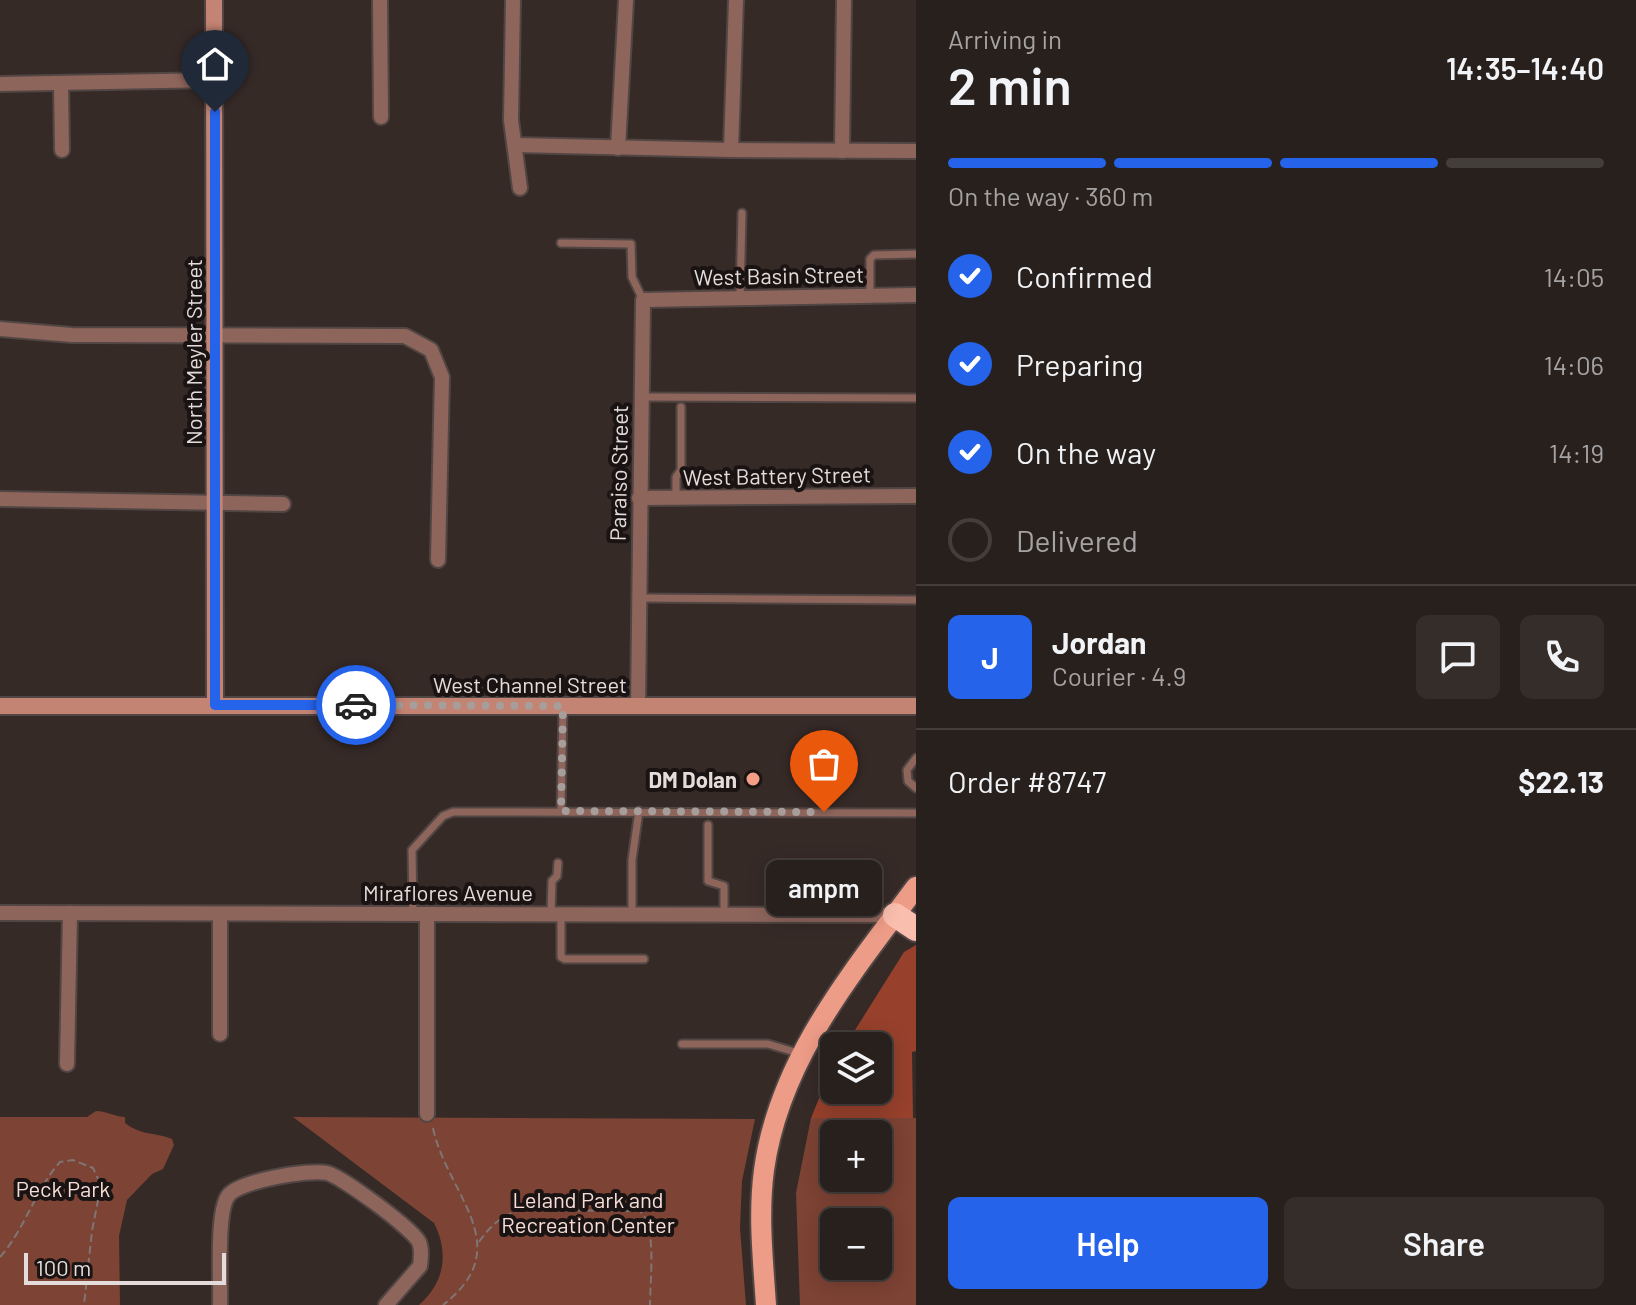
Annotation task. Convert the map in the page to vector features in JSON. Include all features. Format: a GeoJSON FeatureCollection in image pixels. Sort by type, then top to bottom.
{"type":"FeatureCollection","features":[{"type":"Feature","properties":{"kind":"highway"},"geometry":{"type":"LineString","coordinates":[[906,915],[916,929]]}},
{"type":"Feature","properties":{"kind":"main road"},"geometry":{"type":"LineString","coordinates":[[766,1305],[761,1214],[764,1170],[778,1110],[802,1053],[824,1015],[906,915],[916,887]]}},
{"type":"Feature","properties":{"kind":"street","name":"North Meyler Street"},"geometry":{"type":"LineString","coordinates":[[214,0],[215,705]]}},
{"type":"Feature","properties":{"kind":"street"},"geometry":{"type":"LineString","coordinates":[[380,0],[381,117]]}},
{"type":"Feature","properties":{"kind":"street"},"geometry":{"type":"LineString","coordinates":[[513,0],[511,120],[520,188]]}},
{"type":"Feature","properties":{"kind":"street"},"geometry":{"type":"LineString","coordinates":[[618,148],[626,0]]}},
{"type":"Feature","properties":{"kind":"street"},"geometry":{"type":"LineString","coordinates":[[731,150],[736,0]]}},
{"type":"Feature","properties":{"kind":"street"},"geometry":{"type":"LineString","coordinates":[[842,151],[844,0]]}},
{"type":"Feature","properties":{"kind":"street"},"geometry":{"type":"LineString","coordinates":[[0,84],[215,80]]}},
{"type":"Feature","properties":{"kind":"street"},"geometry":{"type":"LineString","coordinates":[[61,83],[62,150]]}},
{"type":"Feature","properties":{"kind":"street"},"geometry":{"type":"LineString","coordinates":[[516,145],[916,151]]}},
{"type":"Feature","properties":{"kind":"street","name":"West Basin Street"},"geometry":{"type":"LineString","coordinates":[[643,300],[916,295]]}},
{"type":"Feature","properties":{"kind":"street","name":"Paraiso Street"},"geometry":{"type":"LineString","coordinates":[[638,706],[643,300]]}},
{"type":"Feature","properties":{"kind":"street"},"geometry":{"type":"LineString","coordinates":[[0,329],[72,335],[405,336],[431,350],[442,377],[438,560]]}},
{"type":"Feature","properties":{"kind":"street","name":"West Battery Street"},"geometry":{"type":"LineString","coordinates":[[639,498],[916,496]]}},
{"type":"Feature","properties":{"kind":"street"},"geometry":{"type":"LineString","coordinates":[[0,499],[283,504]]}},
{"type":"Feature","properties":{"kind":"street","name":"West Channel Street"},"geometry":{"type":"LineString","coordinates":[[0,706],[916,706]]}},
{"type":"Feature","properties":{"kind":"street","name":"Miraflores Avenue"},"geometry":{"type":"LineString","coordinates":[[0,913],[906,915]]}},
{"type":"Feature","properties":{"kind":"street"},"geometry":{"type":"LineString","coordinates":[[67,1064],[70,913]]}},
{"type":"Feature","properties":{"kind":"street"},"geometry":{"type":"LineString","coordinates":[[220,914],[220,1034]]}},
{"type":"Feature","properties":{"kind":"street"},"geometry":{"type":"LineString","coordinates":[[420,914],[430,1121]]}},
{"type":"Feature","properties":{"kind":"street"},"geometry":{"type":"LineString","coordinates":[[220,1305],[221,1217],[224,1203],[232,1191],[245,1184],[314,1172],[328,1173],[408,1229],[420,1243],[420,1266],[386,1305]]}},
{"type":"Feature","properties":{"kind":"lane"},"geometry":{"type":"LineString","coordinates":[[740,298],[742,213]]}},
{"type":"Feature","properties":{"kind":"lane","name":"Paraiso Street"},"geometry":{"type":"LineString","coordinates":[[561,243],[631,244],[632,277],[643,300]]}},
{"type":"Feature","properties":{"kind":"lane"},"geometry":{"type":"LineString","coordinates":[[870,296],[870,259],[874,255],[916,254]]}},
{"type":"Feature","properties":{"kind":"lane"},"geometry":{"type":"LineString","coordinates":[[641,397],[916,398]]}},
{"type":"Feature","properties":{"kind":"lane"},"geometry":{"type":"LineString","coordinates":[[676,498],[676,477],[681,470],[681,407]]}},
{"type":"Feature","properties":{"kind":"lane"},"geometry":{"type":"LineString","coordinates":[[638,598],[916,600]]}},
{"type":"Feature","properties":{"kind":"lane"},"geometry":{"type":"LineString","coordinates":[[561,811],[563,706]]}},
{"type":"Feature","properties":{"kind":"lane"},"geometry":{"type":"LineString","coordinates":[[916,758],[907,770],[908,781],[916,788]]}},
{"type":"Feature","properties":{"kind":"lane"},"geometry":{"type":"LineString","coordinates":[[632,915],[632,860],[639,811]]}},
{"type":"Feature","properties":{"kind":"lane"},"geometry":{"type":"LineString","coordinates":[[420,914],[412,850],[443,816],[453,812],[916,813]]}},
{"type":"Feature","properties":{"kind":"lane"},"geometry":{"type":"LineString","coordinates":[[708,825],[708,881],[724,886],[724,915]]}},
{"type":"Feature","properties":{"kind":"lane"},"geometry":{"type":"LineString","coordinates":[[558,863],[557,876],[552,881],[561,957],[644,959]]}},
{"type":"Feature","properties":{"kind":"lane"},"geometry":{"type":"LineString","coordinates":[[682,1044],[768,1044],[802,1053]]}},
{"type":"Feature","properties":{"kind":"path"},"geometry":{"type":"LineString","coordinates":[[430,1121],[438,1149],[465,1202],[479,1242],[477,1257],[468,1276],[459,1291],[443,1305]]}},
{"type":"Feature","properties":{"kind":"path"},"geometry":{"type":"LineString","coordinates":[[0,1257],[60,1162],[73,1160],[93,1168],[101,1185],[92,1231],[84,1305]]}},
{"type":"Feature","properties":{"kind":"path"},"geometry":{"type":"LineString","coordinates":[[479,1242],[495,1222],[520,1210],[640,1211],[647,1218],[652,1251],[650,1305]]}},
{"type":"Feature","properties":{"kind":"green space","name":"Peck Park"},"geometry":{"type":"Polygon","coordinates":[[[96,1111],[125,1117],[125,1123],[131,1127],[172,1139],[174,1145],[163,1169],[152,1174],[127,1200],[119,1236],[120,1305],[0,1305],[0,1117],[87,1117],[96,1111]]]}},
{"type":"Feature","properties":{"kind":"green space","name":"Leland Park and Recreation Center"},"geometry":{"type":"Polygon","coordinates":[[[293,1117],[755,1119],[742,1181],[740,1228],[746,1305],[419,1305],[434,1287],[442,1267],[442,1245],[434,1223],[293,1117]]]}},
{"type":"Feature","properties":{"kind":"green space"},"geometry":{"type":"Polygon","coordinates":[[[811,1118],[916,1118],[916,1305],[800,1305],[796,1193],[811,1118]]]}},
{"type":"Feature","properties":{"kind":"shaded area"},"geometry":{"type":"Polygon","coordinates":[[[916,945],[913,1118],[811,1118],[820,1096],[820,1104],[892,1104],[892,1032],[854,1032],[904,952],[916,945]]]}},
{"type":"Feature","properties":{"kind":"way so far"},"geometry":{"type":"LineString","coordinates":[[356,705],[563,706],[561,811],[824,812]]}},
{"type":"Feature","properties":{"kind":"place","name":"DM Dolan"},"geometry":{"type":"Point","coordinates":[753,779]}},
{"type":"Feature","properties":{"kind":"place","name":"ampm"},"geometry":{"type":"Point","coordinates":[824,812]}},
{"type":"Feature","properties":{"kind":"route"},"geometry":{"type":"LineString","coordinates":[[215,112],[215,705],[356,705]]}}]}
